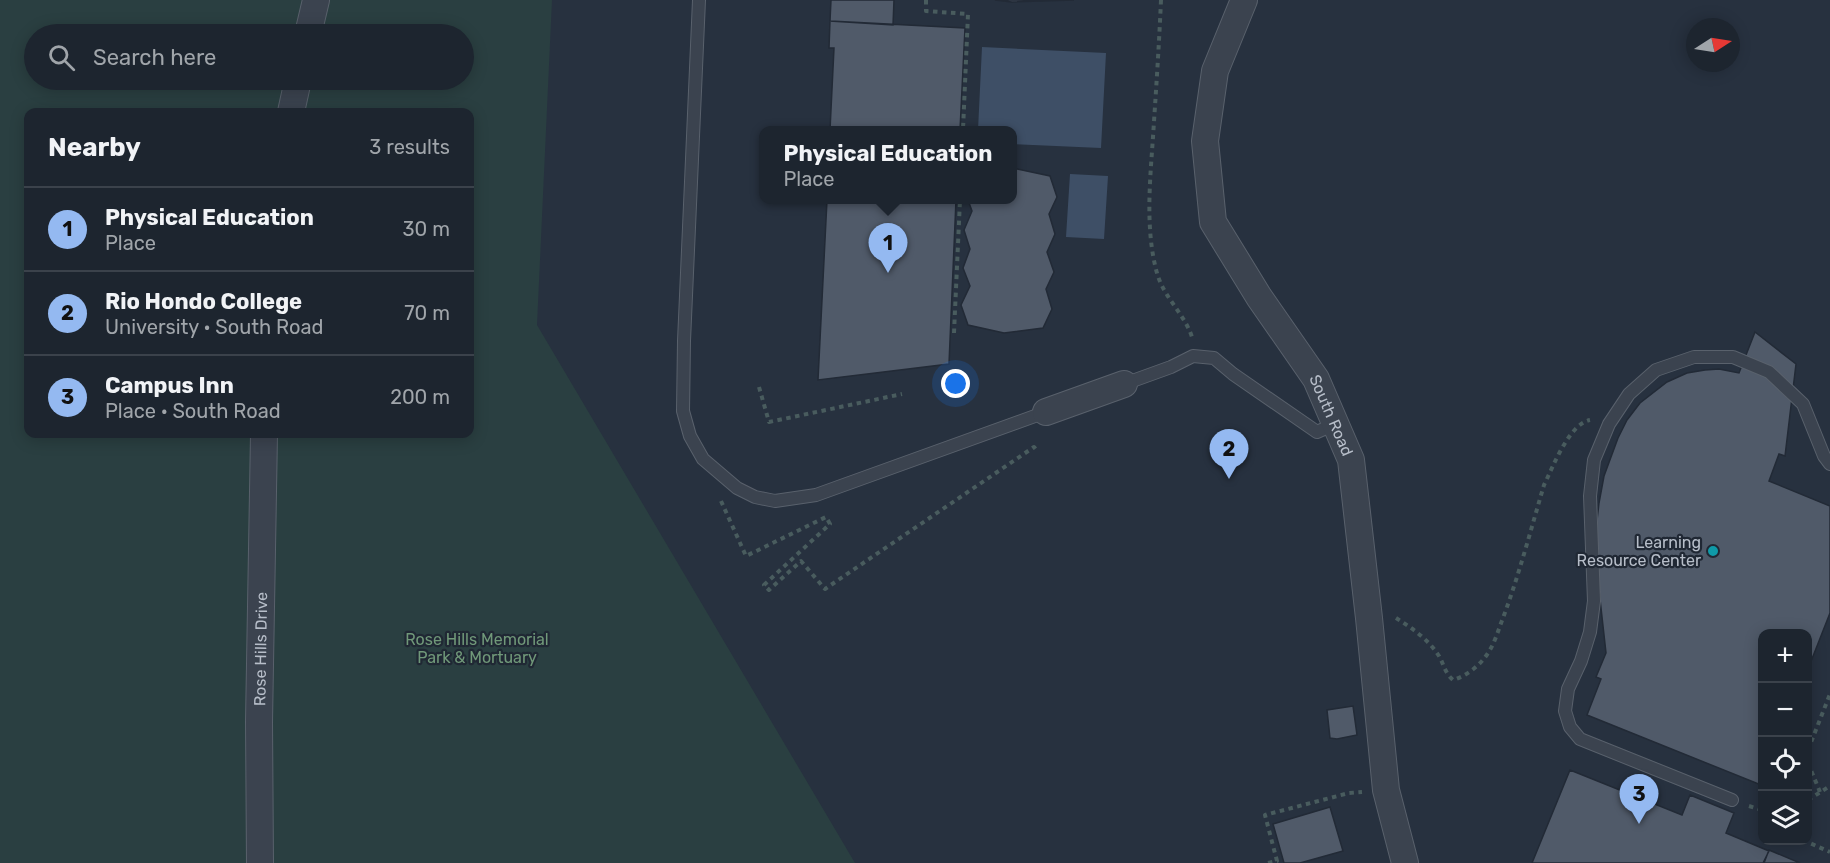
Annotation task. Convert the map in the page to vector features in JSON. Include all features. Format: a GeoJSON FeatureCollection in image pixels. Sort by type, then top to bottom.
{"type":"FeatureCollection","features":[{"type":"Feature","properties":{"kind":"street"},"geometry":{"type":"LineString","coordinates":[[310,24],[316,0]]}},
{"type":"Feature","properties":{"kind":"street","name":"South Road"},"geometry":{"type":"LineString","coordinates":[[1244,0],[1215,70],[1205,141],[1213,222],[1259,297],[1316,379],[1351,460],[1386,790],[1405,863]]}},
{"type":"Feature","properties":{"kind":"street"},"geometry":{"type":"LineString","coordinates":[[292,108],[296,90]]}},
{"type":"Feature","properties":{"kind":"street"},"geometry":{"type":"LineString","coordinates":[[1046,412],[1124,384]]}},
{"type":"Feature","properties":{"kind":"street","name":"Rose Hills Drive"},"geometry":{"type":"LineString","coordinates":[[260,863],[259,722],[264,438]]}},
{"type":"Feature","properties":{"kind":"lane"},"geometry":{"type":"LineString","coordinates":[[699,0],[683,411],[690,436],[703,459],[737,488],[755,497],[774,501],[816,495],[1046,412]]}},
{"type":"Feature","properties":{"kind":"lane"},"geometry":{"type":"LineString","coordinates":[[1124,384],[1171,367],[1193,356],[1214,358],[1233,374],[1317,432],[1335,424]]}},
{"type":"Feature","properties":{"kind":"lane"},"geometry":{"type":"LineString","coordinates":[[1732,800],[1580,739],[1570,727],[1565,711],[1568,689],[1581,661],[1590,632],[1594,601],[1590,495],[1594,460],[1609,424],[1629,394],[1656,370],[1694,357],[1733,357],[1769,372],[1803,404],[1824,456],[1830,464]]}},
{"type":"Feature","properties":{"kind":"path"},"geometry":{"type":"LineString","coordinates":[[926,0],[926,11],[968,14],[963,126]]}},
{"type":"Feature","properties":{"kind":"path"},"geometry":{"type":"LineString","coordinates":[[1161,0],[1150,212],[1152,245],[1158,274],[1168,298],[1181,314],[1200,357]]}},
{"type":"Feature","properties":{"kind":"path"},"geometry":{"type":"LineString","coordinates":[[954,333],[960,204]]}},
{"type":"Feature","properties":{"kind":"path"},"geometry":{"type":"LineString","coordinates":[[759,387],[769,422],[902,394]]}},
{"type":"Feature","properties":{"kind":"path"},"geometry":{"type":"LineString","coordinates":[[1369,618],[1393,617],[1407,625],[1430,644],[1440,658],[1446,674],[1453,680],[1464,677],[1473,670],[1491,650],[1507,607],[1544,485],[1566,442],[1584,421],[1609,424]]}},
{"type":"Feature","properties":{"kind":"path"},"geometry":{"type":"LineString","coordinates":[[717,492],[746,556],[826,517],[831,524],[764,585],[769,590],[801,561],[825,589],[1034,447],[1038,452]]}},
{"type":"Feature","properties":{"kind":"path"},"geometry":{"type":"LineString","coordinates":[[1812,740],[1830,694]]}},
{"type":"Feature","properties":{"kind":"path"},"geometry":{"type":"LineString","coordinates":[[1812,773],[1820,792]]}},
{"type":"Feature","properties":{"kind":"path"},"geometry":{"type":"LineString","coordinates":[[1812,797],[1830,786]]}},
{"type":"Feature","properties":{"kind":"path"},"geometry":{"type":"LineString","coordinates":[[1269,863],[1277,861],[1265,815],[1349,793],[1371,791]]}},
{"type":"Feature","properties":{"kind":"path"},"geometry":{"type":"LineString","coordinates":[[1812,844],[1830,852]]}},
{"type":"Feature","properties":{"kind":"green space","name":"Rose Hills Memorial Park & Mortuary"},"geometry":{"type":"Polygon","coordinates":[[[0,0],[552,0],[537,325],[855,863],[0,863],[0,0]]]}},
{"type":"Feature","properties":{"kind":"water"},"geometry":{"type":"Polygon","coordinates":[[[982,47],[1106,53],[1101,148],[1017,144],[1017,126],[978,126],[982,47]]]}},
{"type":"Feature","properties":{"kind":"water"},"geometry":{"type":"Polygon","coordinates":[[[1070,174],[1108,176],[1104,239],[1066,237],[1070,174]]]}},
{"type":"Feature","properties":{"kind":"building"},"geometry":{"type":"Polygon","coordinates":[[[831,0],[894,0],[893,25],[830,21],[831,0]]]}},
{"type":"Feature","properties":{"kind":"building"},"geometry":{"type":"Polygon","coordinates":[[[995,0],[1074,0],[1012,2],[995,0]]]}},
{"type":"Feature","properties":{"kind":"building"},"geometry":{"type":"Polygon","coordinates":[[[830,21],[965,28],[960,126],[830,126],[834,48],[829,48],[830,21]]]}},
{"type":"Feature","properties":{"kind":"building"},"geometry":{"type":"Polygon","coordinates":[[[1017,169],[1050,176],[1057,197],[1049,214],[1055,234],[1047,252],[1054,272],[1046,289],[1052,309],[1043,328],[1004,333],[968,325],[961,305],[970,286],[963,268],[970,249],[964,230],[972,211],[969,204],[1017,204],[1017,169]]]}},
{"type":"Feature","properties":{"kind":"building"},"geometry":{"type":"Polygon","coordinates":[[[1017,169],[1050,176],[1057,197],[1049,214],[1055,234],[1047,252],[1054,272],[1046,289],[1052,309],[1043,328],[1004,333],[968,325],[961,305],[970,286],[963,268],[970,249],[964,230],[972,211],[969,204],[1017,204],[1017,169]]]}},
{"type":"Feature","properties":{"kind":"building"},"geometry":{"type":"Polygon","coordinates":[[[827,204],[956,204],[949,364],[818,380],[827,204]]]}},
{"type":"Feature","properties":{"kind":"building","name":"Learning Resource Center"},"geometry":{"type":"Polygon","coordinates":[[[1755,332],[1796,364],[1785,456],[1779,454],[1769,481],[1830,506],[1830,613],[1812,659],[1812,629],[1758,629],[1758,784],[1587,715],[1601,679],[1596,677],[1606,653],[1597,572],[1596,529],[1604,476],[1618,438],[1627,420],[1640,403],[1667,382],[1687,373],[1705,370],[1719,369],[1739,373],[1755,332]]]}},
{"type":"Feature","properties":{"kind":"building"},"geometry":{"type":"Polygon","coordinates":[[[1353,706],[1357,735],[1330,738],[1327,710],[1353,706]]]}},
{"type":"Feature","properties":{"kind":"building"},"geometry":{"type":"Polygon","coordinates":[[[1570,770],[1682,815],[1690,795],[1734,813],[1726,833],[1769,851],[1763,863],[1532,863],[1570,770]]]}},
{"type":"Feature","properties":{"kind":"building"},"geometry":{"type":"Polygon","coordinates":[[[1330,807],[1343,851],[1300,863],[1284,863],[1273,824],[1330,807]]]}},
{"type":"Feature","properties":{"kind":"building"},"geometry":{"type":"Polygon","coordinates":[[[1769,850],[1800,863],[1764,863],[1769,850]]]}},
{"type":"Feature","properties":{"kind":"place","name":"Physical Education"},"geometry":{"type":"Point","coordinates":[888,273]}},
{"type":"Feature","properties":{"kind":"place","name":"Rio Hondo College"},"geometry":{"type":"Point","coordinates":[1229,479]}},
{"type":"Feature","properties":{"kind":"place","name":"Learning Resource Center"},"geometry":{"type":"Point","coordinates":[1713,551]}},
{"type":"Feature","properties":{"kind":"place","name":"Campus Inn"},"geometry":{"type":"Point","coordinates":[1639,824]}}]}
